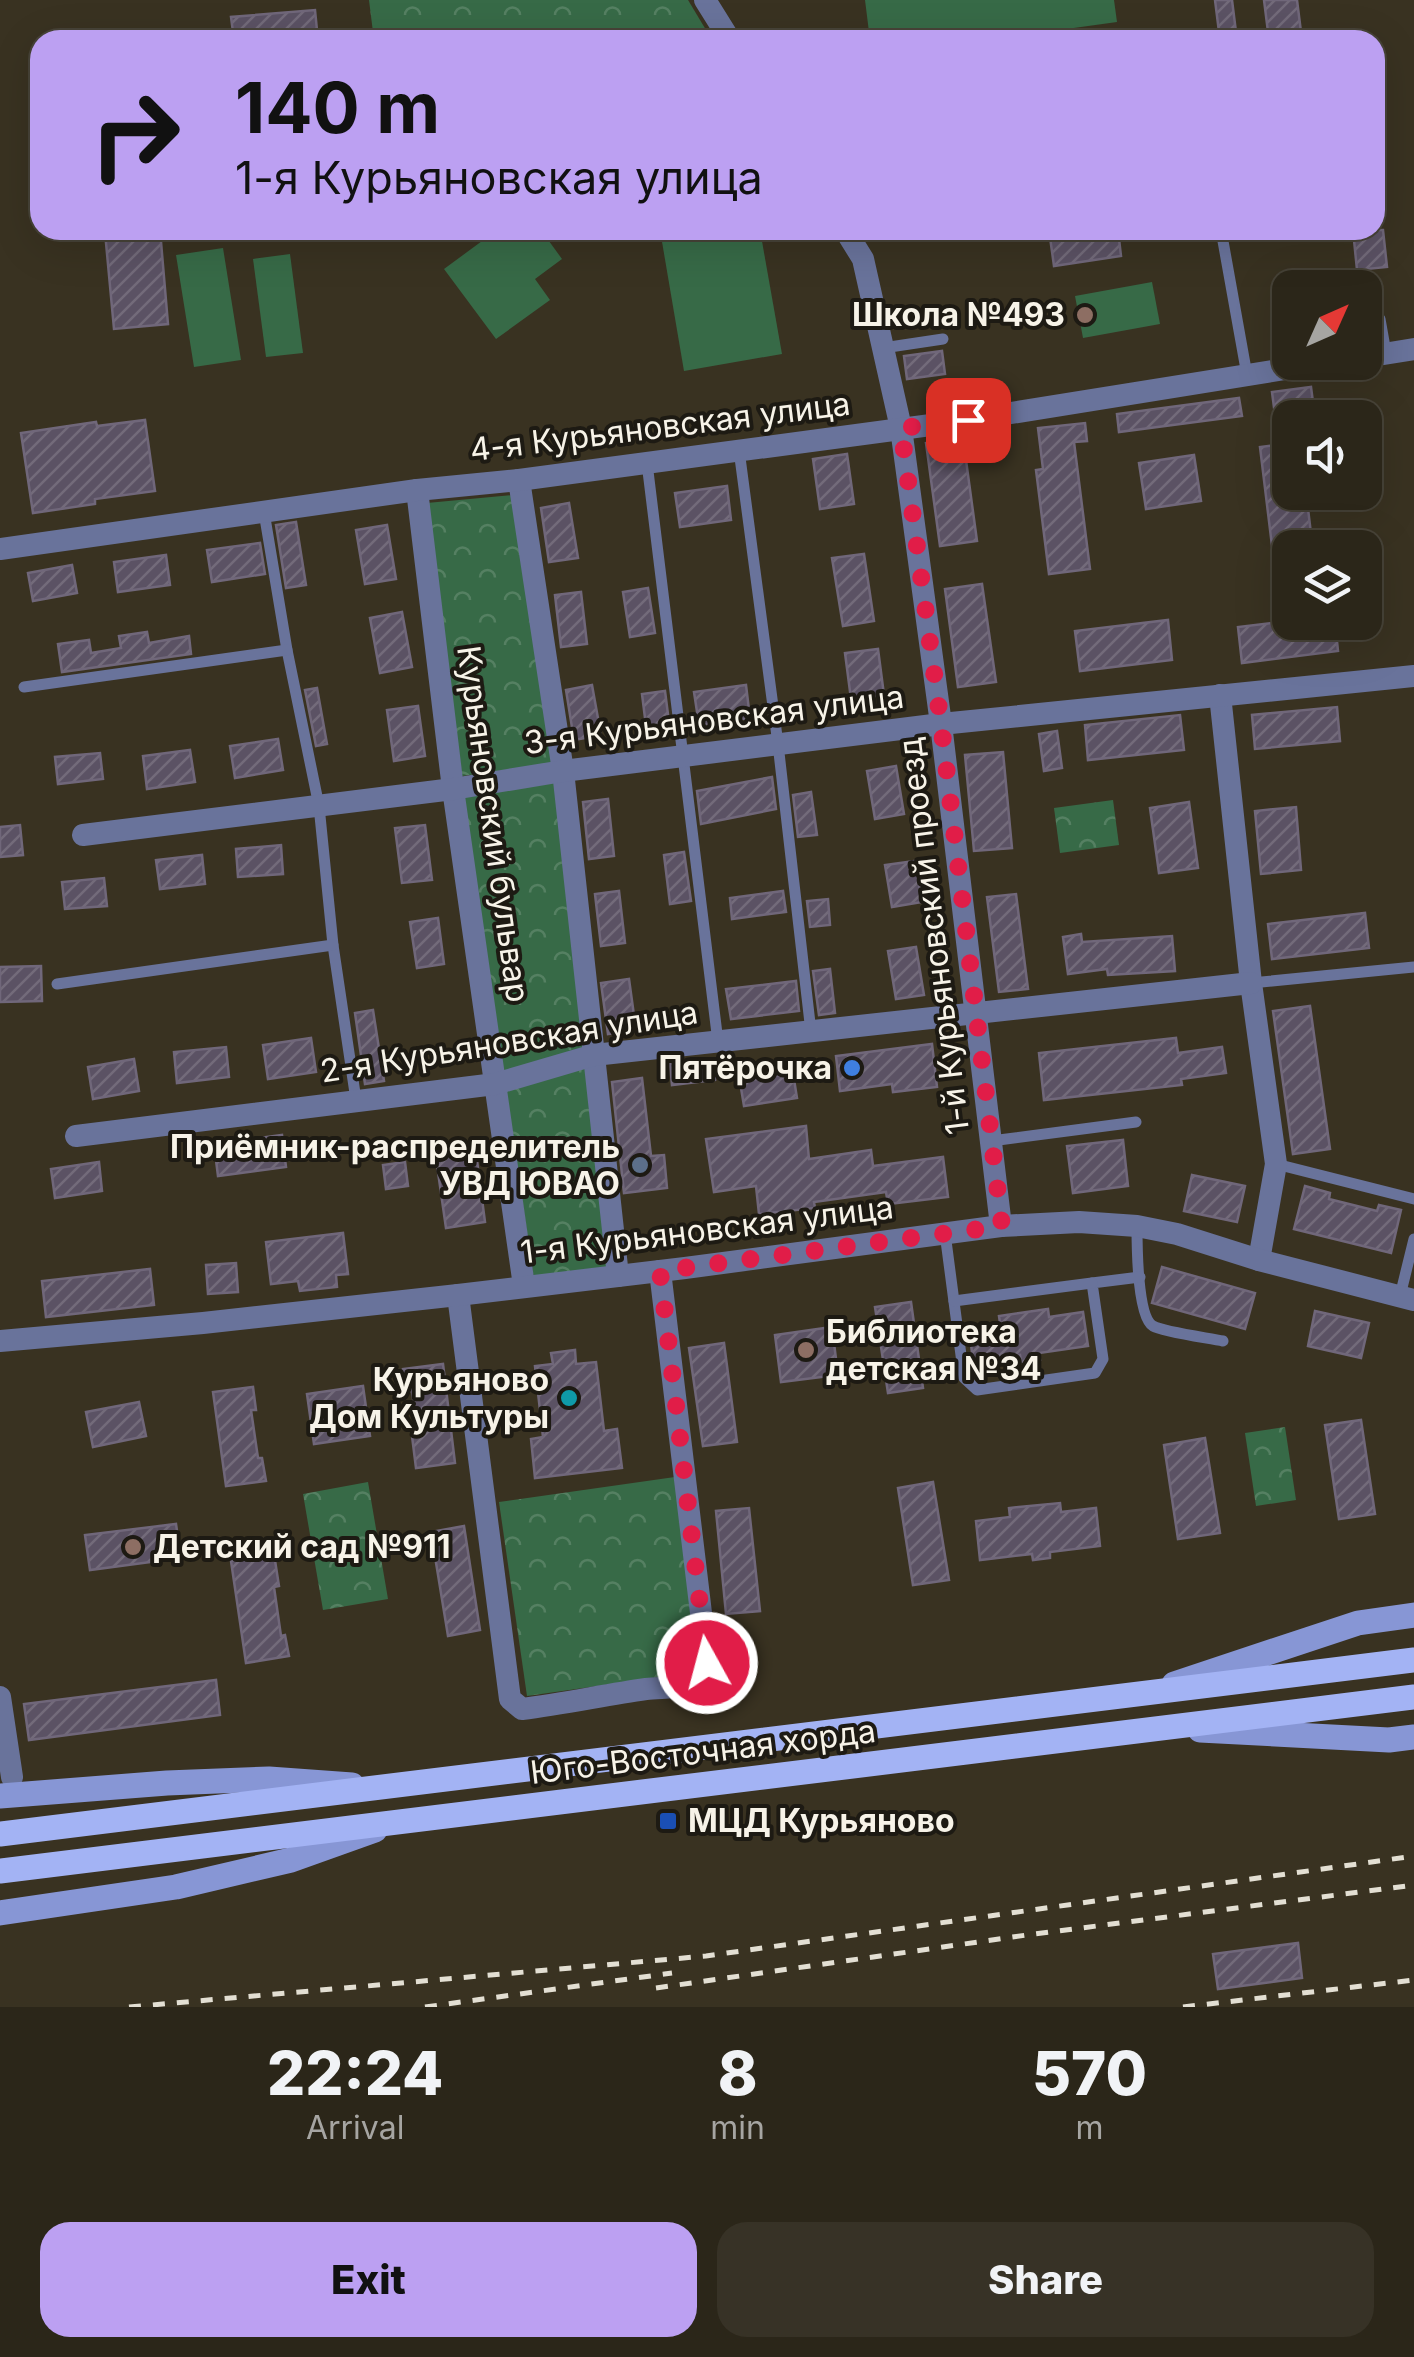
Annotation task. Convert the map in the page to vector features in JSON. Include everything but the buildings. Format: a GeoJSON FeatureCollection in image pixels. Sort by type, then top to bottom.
{"type":"FeatureCollection","features":[{"type":"Feature","properties":{"kind":"main road","name":"Юго-Восточная хорда"},"geometry":{"type":"LineString","coordinates":[[0,1834],[1414,1660]]}},
{"type":"Feature","properties":{"kind":"main road","name":"Юго-Восточная хорда"},"geometry":{"type":"LineString","coordinates":[[0,1872],[1414,1696]]}},
{"type":"Feature","properties":{"kind":"street"},"geometry":{"type":"LineString","coordinates":[[705,0],[724,30]]}},
{"type":"Feature","properties":{"kind":"street","name":"1-й Курьяновский проезд"},"geometry":{"type":"LineString","coordinates":[[851,240],[863,259],[901,428],[1002,1226]]}},
{"type":"Feature","properties":{"kind":"street"},"geometry":{"type":"LineString","coordinates":[[1382,354],[1414,349]]}},
{"type":"Feature","properties":{"kind":"street","name":"4-я Курьяновская улица"},"geometry":{"type":"LineString","coordinates":[[0,550],[417,490],[968,420],[1272,373]]}},
{"type":"Feature","properties":{"kind":"street"},"geometry":{"type":"LineString","coordinates":[[518,480],[562,771],[618,1276]]}},
{"type":"Feature","properties":{"kind":"street","name":"Курьяновский бульвар"},"geometry":{"type":"LineString","coordinates":[[417,490],[453,789],[524,1286]]}},
{"type":"Feature","properties":{"kind":"street","name":"3-я Курьяновская улица"},"geometry":{"type":"LineString","coordinates":[[83,836],[941,724],[1414,676]]}},
{"type":"Feature","properties":{"kind":"street"},"geometry":{"type":"LineString","coordinates":[[1220,695],[1251,984],[1276,1164],[1260,1260]]}},
{"type":"Feature","properties":{"kind":"street","name":"2-я Курьяновская улица"},"geometry":{"type":"LineString","coordinates":[[76,1136],[495,1084],[594,1055],[1251,984]]}},
{"type":"Feature","properties":{"kind":"street","name":"1-я Курьяновская улица"},"geometry":{"type":"LineString","coordinates":[[0,1341],[204,1324],[1002,1226],[1079,1222],[1137,1226],[1177,1234],[1407,1298]]}},
{"type":"Feature","properties":{"kind":"street"},"geometry":{"type":"LineString","coordinates":[[458,1295],[510,1699],[522,1709],[696,1685],[707,1679],[660,1271]]}},
{"type":"Feature","properties":{"kind":"street"},"geometry":{"type":"LineString","coordinates":[[1153,1691],[1358,1623],[1414,1615]]}},
{"type":"Feature","properties":{"kind":"street"},"geometry":{"type":"LineString","coordinates":[[0,1697],[6,1786],[269,1779],[386,1787]]}},
{"type":"Feature","properties":{"kind":"street"},"geometry":{"type":"LineString","coordinates":[[1160,1728],[1388,1740],[1414,1736]]}},
{"type":"Feature","properties":{"kind":"street"},"geometry":{"type":"LineString","coordinates":[[0,1914],[176,1888],[291,1860],[395,1822]]}},
{"type":"Feature","properties":{"kind":"lane"},"geometry":{"type":"LineString","coordinates":[[1223,240],[1247,376]]}},
{"type":"Feature","properties":{"kind":"lane"},"geometry":{"type":"LineString","coordinates":[[883,348],[943,338]]}},
{"type":"Feature","properties":{"kind":"lane"},"geometry":{"type":"LineString","coordinates":[[739,450],[812,1032]]}},
{"type":"Feature","properties":{"kind":"lane"},"geometry":{"type":"LineString","coordinates":[[647,463],[718,1042]]}},
{"type":"Feature","properties":{"kind":"lane"},"geometry":{"type":"LineString","coordinates":[[264,512],[286,650],[319,806],[333,945],[356,1100]]}},
{"type":"Feature","properties":{"kind":"lane"},"geometry":{"type":"LineString","coordinates":[[24,687],[286,650]]}},
{"type":"Feature","properties":{"kind":"lane"},"geometry":{"type":"LineString","coordinates":[[57,984],[333,945]]}},
{"type":"Feature","properties":{"kind":"lane"},"geometry":{"type":"LineString","coordinates":[[1251,984],[1414,966]]}},
{"type":"Feature","properties":{"kind":"lane"},"geometry":{"type":"LineString","coordinates":[[991,1141],[1136,1122]]}},
{"type":"Feature","properties":{"kind":"lane"},"geometry":{"type":"LineString","coordinates":[[1276,1164],[1414,1198]]}},
{"type":"Feature","properties":{"kind":"lane"},"geometry":{"type":"LineString","coordinates":[[1137,1226],[1144,1318],[1154,1327],[1224,1341]]}},
{"type":"Feature","properties":{"kind":"lane"},"geometry":{"type":"LineString","coordinates":[[945,1233],[964,1378],[977,1390],[1095,1373],[1104,1360],[1092,1283]]}},
{"type":"Feature","properties":{"kind":"lane"},"geometry":{"type":"LineString","coordinates":[[1407,1298],[1414,1239]]}},
{"type":"Feature","properties":{"kind":"lane"},"geometry":{"type":"LineString","coordinates":[[954,1301],[1140,1277]]}},
{"type":"Feature","properties":{"kind":"green space"},"geometry":{"type":"Polygon","coordinates":[[[369,0],[688,0],[706,30],[373,30],[369,0]]]}},
{"type":"Feature","properties":{"kind":"green space"},"geometry":{"type":"Polygon","coordinates":[[[865,0],[1114,0],[1117,22],[1059,30],[869,30],[865,0]]]}},
{"type":"Feature","properties":{"kind":"green space"},"geometry":{"type":"Polygon","coordinates":[[[483,240],[548,240],[562,259],[535,279],[550,300],[496,339],[444,269],[483,240]]]}},
{"type":"Feature","properties":{"kind":"green space"},"geometry":{"type":"Polygon","coordinates":[[[662,240],[762,240],[782,354],[684,371],[662,240]]]}},
{"type":"Feature","properties":{"kind":"green space"},"geometry":{"type":"Polygon","coordinates":[[[223,248],[241,360],[194,367],[176,255],[223,248]]]}},
{"type":"Feature","properties":{"kind":"green space"},"geometry":{"type":"Polygon","coordinates":[[[290,254],[303,353],[266,357],[253,259],[290,254]]]}},
{"type":"Feature","properties":{"kind":"green space"},"geometry":{"type":"Polygon","coordinates":[[[1152,282],[1160,324],[1083,338],[1075,296],[1152,282]]]}},
{"type":"Feature","properties":{"kind":"green space"},"geometry":{"type":"Polygon","coordinates":[[[514,495],[553,763],[462,776],[427,503],[514,495]]]}},
{"type":"Feature","properties":{"kind":"green space"},"geometry":{"type":"Polygon","coordinates":[[[556,781],[584,1047],[503,1072],[462,795],[556,781]]]}},
{"type":"Feature","properties":{"kind":"green space"},"geometry":{"type":"Polygon","coordinates":[[[1113,800],[1119,845],[1060,853],[1054,808],[1113,800]]]}},
{"type":"Feature","properties":{"kind":"green space"},"geometry":{"type":"Polygon","coordinates":[[[587,1065],[608,1271],[534,1280],[506,1090],[587,1065]]]}},
{"type":"Feature","properties":{"kind":"green space"},"geometry":{"type":"Polygon","coordinates":[[[1285,1427],[1296,1500],[1256,1506],[1245,1433],[1285,1427]]]}},
{"type":"Feature","properties":{"kind":"green space"},"geometry":{"type":"Polygon","coordinates":[[[675,1477],[703,1671],[527,1696],[499,1502],[675,1477]]]}},
{"type":"Feature","properties":{"kind":"green space"},"geometry":{"type":"Polygon","coordinates":[[[368,1482],[388,1599],[323,1610],[303,1494],[368,1482]]]}},
{"type":"Feature","properties":{"kind":"railway"},"geometry":{"type":"LineString","coordinates":[[129,2007],[706,1956],[1414,1856]]}},
{"type":"Feature","properties":{"kind":"railway"},"geometry":{"type":"LineString","coordinates":[[656,1988],[1414,1885]]}},
{"type":"Feature","properties":{"kind":"railway"},"geometry":{"type":"LineString","coordinates":[[425,2007],[672,1973]]}},
{"type":"Feature","properties":{"kind":"railway"},"geometry":{"type":"LineString","coordinates":[[1183,2007],[1414,1980]]}},
{"type":"Feature","properties":{"kind":"place","name":"Школа №493"},"geometry":{"type":"Point","coordinates":[1085,315]}},
{"type":"Feature","properties":{"kind":"place","name":"Пятёрочка"},"geometry":{"type":"Point","coordinates":[852,1068]}},
{"type":"Feature","properties":{"kind":"place","name":"Приёмник-распределитель УВД ЮВАО"},"geometry":{"type":"Point","coordinates":[640,1165]}},
{"type":"Feature","properties":{"kind":"place","name":"Библиотека детская №34"},"geometry":{"type":"Point","coordinates":[806,1350]}},
{"type":"Feature","properties":{"kind":"place","name":"Курьяново Дом Культуры"},"geometry":{"type":"Point","coordinates":[569,1398]}},
{"type":"Feature","properties":{"kind":"place","name":"Детский сад №911"},"geometry":{"type":"Point","coordinates":[133,1547]}},
{"type":"Feature","properties":{"kind":"place","name":"МЦД Курьяново"},"geometry":{"type":"Point","coordinates":[668,1821]}},
{"type":"Feature","properties":{"kind":"route"},"geometry":{"type":"LineString","coordinates":[[707,1663],[660,1271],[1002,1226],[901,428],[968,420]]}}]}
